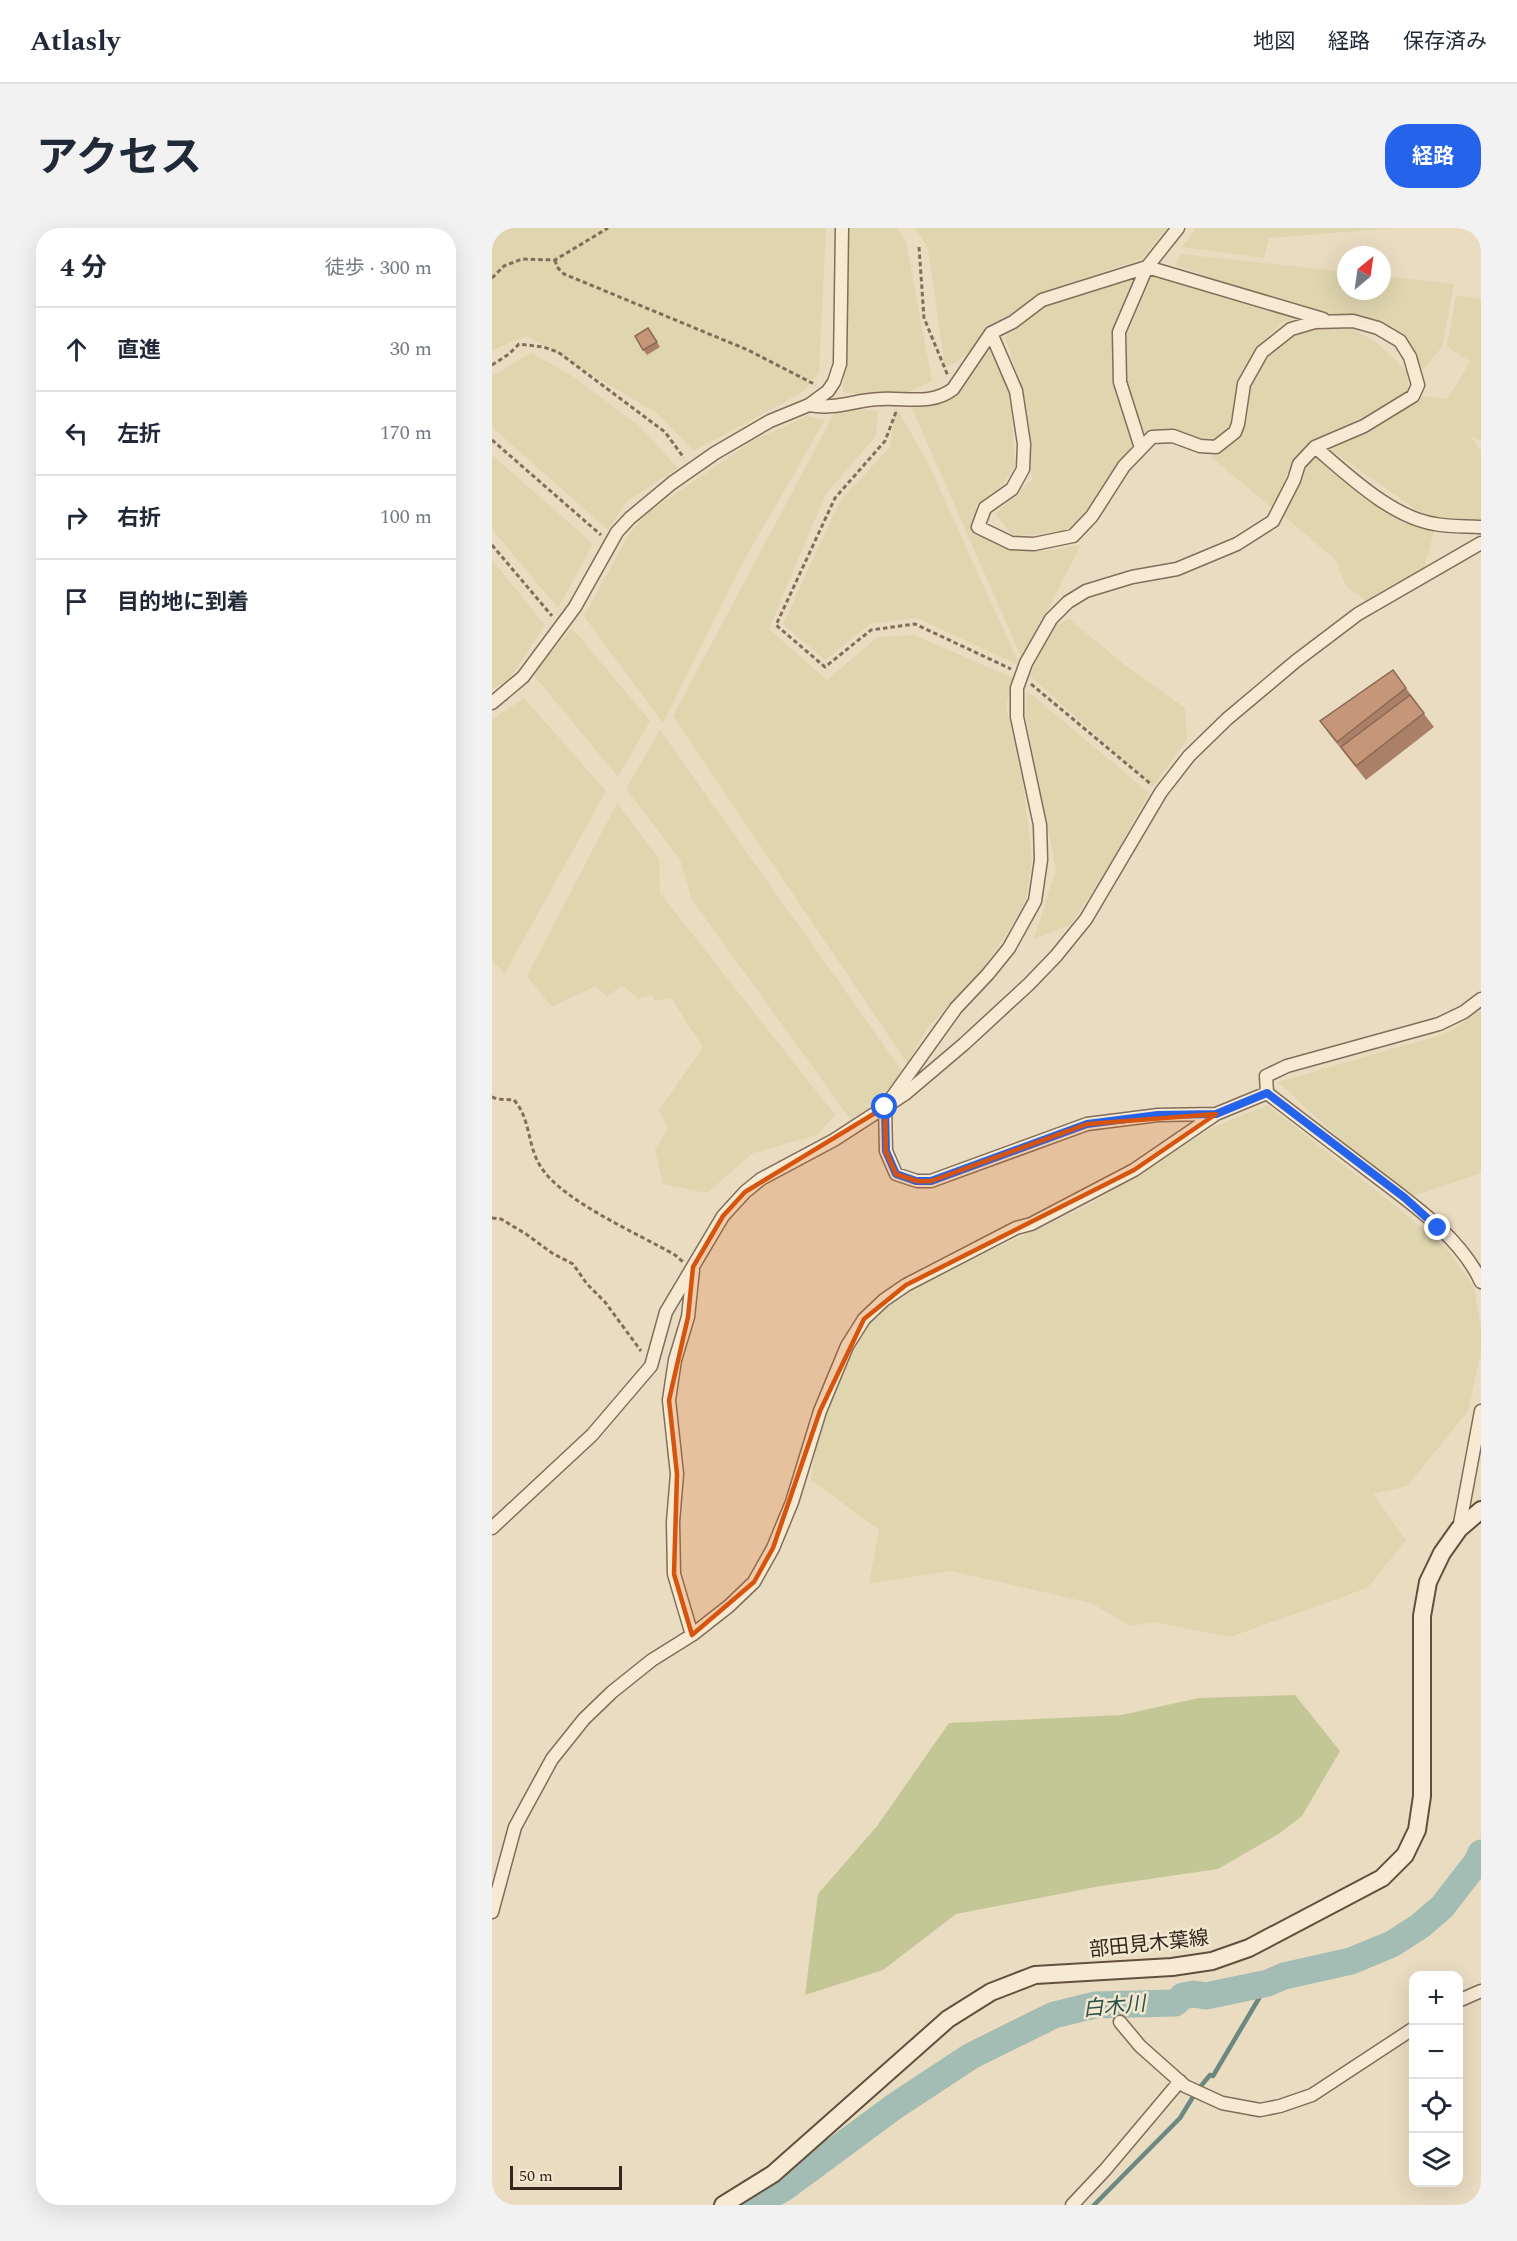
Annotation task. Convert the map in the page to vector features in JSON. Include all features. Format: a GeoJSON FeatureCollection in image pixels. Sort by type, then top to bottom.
{"type":"FeatureCollection","features":[{"type":"Feature","properties":{"kind":"main road","name":"部田見木葉線"},"geometry":{"type":"LineString","coordinates":[[723,2205],[773,2174],[948,2019],[991,1992],[1035,1975],[1172,1967],[1212,1960],[1249,1948],[1382,1878],[1406,1855],[1417,1830],[1422,1796],[1422,1616],[1428,1582],[1442,1553],[1459,1529],[1481,1510]]}},
{"type":"Feature","properties":{"kind":"street"},"geometry":{"type":"LineString","coordinates":[[492,703],[523,677],[561,627],[583,595],[617,532],[630,518],[692,469],[737,439],[809,405],[828,391],[834,382],[840,364],[842,228]]}},
{"type":"Feature","properties":{"kind":"street"},"geometry":{"type":"LineString","coordinates":[[1142,448],[1120,382],[1119,332],[1147,267],[1178,228]]}},
{"type":"Feature","properties":{"kind":"street"},"geometry":{"type":"LineString","coordinates":[[809,405],[826,408],[878,399],[914,401],[946,394],[953,388],[991,333],[1013,322],[1042,300],[1147,267],[1333,322]]}},
{"type":"Feature","properties":{"kind":"street"},"geometry":{"type":"LineString","coordinates":[[991,333],[1016,391],[1024,444],[1023,469],[1012,489],[985,508],[978,526],[1011,543],[1034,544],[1073,536],[1092,516],[1124,466],[1152,437],[1173,436],[1200,447],[1216,447],[1235,432],[1244,384],[1262,352],[1291,329],[1315,322],[1353,321],[1378,328],[1400,341],[1410,357],[1418,385],[1413,396],[1364,426],[1315,447],[1299,465],[1273,521],[1237,544],[1177,569],[1132,576],[1086,591],[1068,602],[1051,619],[1026,663],[1017,688],[1017,717],[1040,825],[1041,860],[1035,901],[1009,948],[956,1008],[885,1107],[886,1151],[896,1174],[916,1181],[931,1181],[1087,1124],[1158,1115],[1216,1114]]}},
{"type":"Feature","properties":{"kind":"street"},"geometry":{"type":"LineString","coordinates":[[1315,447],[1363,487],[1403,513],[1434,524],[1481,527]]}},
{"type":"Feature","properties":{"kind":"street"},"geometry":{"type":"LineString","coordinates":[[492,1528],[592,1435],[651,1366],[666,1312],[690,1266],[723,1216],[745,1192],[761,1179],[834,1140],[905,1094],[968,1040],[1056,956],[1086,919],[1161,792],[1189,756],[1227,719],[1296,661],[1358,615],[1481,543]]}},
{"type":"Feature","properties":{"kind":"street"},"geometry":{"type":"LineString","coordinates":[[1481,999],[1464,1012],[1439,1024],[1287,1066],[1266,1076],[1267,1093],[1405,1198],[1430,1220],[1454,1242],[1474,1268],[1481,1282]]}},
{"type":"Feature","properties":{"kind":"street"},"geometry":{"type":"LineString","coordinates":[[492,1912],[515,1827],[552,1759],[584,1719],[612,1692],[652,1660],[692,1635],[729,1606],[754,1582],[768,1557],[792,1502],[820,1411],[847,1346],[864,1319],[906,1284],[1016,1228],[1032,1224],[1134,1170],[1216,1114],[1267,1093]]}},
{"type":"Feature","properties":{"kind":"street"},"geometry":{"type":"LineString","coordinates":[[690,1266],[688,1317],[675,1360],[669,1400],[677,1474],[673,1522],[674,1574],[692,1635]]}},
{"type":"Feature","properties":{"kind":"street"},"geometry":{"type":"LineString","coordinates":[[1459,1529],[1481,1410]]}},
{"type":"Feature","properties":{"kind":"street"},"geometry":{"type":"LineString","coordinates":[[1463,1999],[1481,1992]]}},
{"type":"Feature","properties":{"kind":"street"},"geometry":{"type":"LineString","coordinates":[[1120,2022],[1140,2046],[1185,2086],[1222,2103],[1260,2110],[1312,2095],[1409,2031]]}},
{"type":"Feature","properties":{"kind":"street"},"geometry":{"type":"LineString","coordinates":[[1072,2205],[1180,2081]]}},
{"type":"Feature","properties":{"kind":"path"},"geometry":{"type":"LineString","coordinates":[[492,278],[504,266],[522,259],[555,260],[608,228]]}},
{"type":"Feature","properties":{"kind":"path"},"geometry":{"type":"LineString","coordinates":[[919,247],[924,318],[953,388]]}},
{"type":"Feature","properties":{"kind":"path"},"geometry":{"type":"LineString","coordinates":[[555,260],[557,267],[564,274],[748,350],[828,391]]}},
{"type":"Feature","properties":{"kind":"path"},"geometry":{"type":"LineString","coordinates":[[492,365],[519,344],[543,347],[558,352],[665,432],[692,469]]}},
{"type":"Feature","properties":{"kind":"path"},"geometry":{"type":"LineString","coordinates":[[901,399],[885,441],[835,498],[776,625],[825,667],[871,630],[915,624],[1014,670]]}},
{"type":"Feature","properties":{"kind":"path"},"geometry":{"type":"LineString","coordinates":[[492,440],[588,526],[611,543]]}},
{"type":"Feature","properties":{"kind":"path"},"geometry":{"type":"LineString","coordinates":[[492,545],[561,627]]}},
{"type":"Feature","properties":{"kind":"path"},"geometry":{"type":"LineString","coordinates":[[1022,677],[1161,792]]}},
{"type":"Feature","properties":{"kind":"path"},"geometry":{"type":"LineString","coordinates":[[492,1097],[514,1100],[521,1107],[534,1154],[541,1168],[573,1198],[675,1255],[690,1266]]}},
{"type":"Feature","properties":{"kind":"path"},"geometry":{"type":"LineString","coordinates":[[492,1218],[501,1219],[552,1253],[573,1264],[651,1366]]}},
{"type":"Feature","properties":{"kind":"highlighted area"},"geometry":{"type":"Polygon","coordinates":[[[885,1107],[886,1151],[896,1174],[917,1181],[931,1181],[1087,1124],[1216,1114],[1134,1170],[906,1285],[864,1319],[820,1411],[773,1548],[754,1582],[692,1635],[674,1574],[677,1474],[669,1400],[688,1317],[693,1267],[723,1216],[745,1192],[885,1107]]]}},
{"type":"Feature","properties":{"kind":"shaded area"},"geometry":{"type":"Polygon","coordinates":[[[492,228],[826,228],[819,373],[801,393],[694,451],[658,414],[527,336],[492,350],[492,228]]]}},
{"type":"Feature","properties":{"kind":"shaded area"},"geometry":{"type":"Polygon","coordinates":[[[849,228],[897,228],[906,242],[932,381],[910,391],[901,399],[843,392],[849,228]]]}},
{"type":"Feature","properties":{"kind":"shaded area"},"geometry":{"type":"Polygon","coordinates":[[[915,228],[1168,228],[1141,259],[1038,294],[955,363],[945,367],[928,248],[915,228]]]}},
{"type":"Feature","properties":{"kind":"shaded area"},"geometry":{"type":"Polygon","coordinates":[[[1196,228],[1397,228],[1269,238],[1264,258],[1182,247],[1196,228]]]}},
{"type":"Feature","properties":{"kind":"shaded area"},"geometry":{"type":"Polygon","coordinates":[[[1181,254],[1337,271],[1337,300],[1391,300],[1391,277],[1454,284],[1442,347],[1423,370],[1406,338],[1378,321],[1353,321],[1325,316],[1175,265],[1181,254]]]}},
{"type":"Feature","properties":{"kind":"shaded area"},"geometry":{"type":"Polygon","coordinates":[[[1155,270],[1302,316],[1283,322],[1257,347],[1237,383],[1231,428],[1214,441],[1199,441],[1172,431],[1145,433],[1134,406],[1126,375],[1124,341],[1155,270]]]}},
{"type":"Feature","properties":{"kind":"shaded area"},"geometry":{"type":"Polygon","coordinates":[[[1139,275],[1119,326],[1115,388],[1130,420],[1135,441],[1082,517],[1067,530],[1014,537],[995,514],[1032,479],[1023,392],[1005,336],[1045,305],[1139,275]]]}},
{"type":"Feature","properties":{"kind":"shaded area"},"geometry":{"type":"Polygon","coordinates":[[[1456,295],[1481,299],[1481,441],[1471,436],[1481,451],[1481,519],[1441,519],[1417,510],[1329,449],[1423,396],[1447,399],[1470,362],[1447,346],[1456,295]]]}},
{"type":"Feature","properties":{"kind":"shaded area"},"geometry":{"type":"Polygon","coordinates":[[[1341,322],[1376,342],[1407,371],[1409,390],[1362,421],[1311,443],[1293,461],[1272,508],[1211,457],[1237,439],[1250,383],[1267,358],[1300,332],[1341,322]]]}},
{"type":"Feature","properties":{"kind":"shaded area"},"geometry":{"type":"Polygon","coordinates":[[[989,350],[1010,394],[1015,466],[1003,484],[976,506],[976,532],[1003,547],[1046,551],[1081,545],[1022,659],[912,408],[937,404],[951,386],[989,350]]]}},
{"type":"Feature","properties":{"kind":"shaded area"},"geometry":{"type":"Polygon","coordinates":[[[531,353],[574,377],[638,425],[678,468],[627,501],[608,530],[492,427],[492,376],[531,353]]]}},
{"type":"Feature","properties":{"kind":"shaded area"},"geometry":{"type":"Polygon","coordinates":[[[896,407],[927,461],[1020,666],[917,618],[870,624],[825,660],[783,624],[840,501],[890,447],[896,407]]]}},
{"type":"Feature","properties":{"kind":"shaded area"},"geometry":{"type":"Polygon","coordinates":[[[837,408],[878,411],[876,436],[825,495],[769,629],[827,680],[878,637],[914,635],[1013,678],[1006,706],[1023,783],[1032,857],[1026,901],[985,965],[926,1030],[907,1063],[673,716],[837,408]]]}},
{"type":"Feature","properties":{"kind":"shaded area"},"geometry":{"type":"Polygon","coordinates":[[[807,416],[825,420],[742,564],[663,723],[584,616],[629,534],[646,514],[754,440],[807,416]]]}},
{"type":"Feature","properties":{"kind":"shaded area"},"geometry":{"type":"Polygon","coordinates":[[[492,455],[593,544],[558,608],[492,529],[492,455]]]}},
{"type":"Feature","properties":{"kind":"shaded area"},"geometry":{"type":"Polygon","coordinates":[[[1315,455],[1359,491],[1402,520],[1434,531],[1424,569],[1368,602],[1345,585],[1336,560],[1282,514],[1305,467],[1315,455]]]}},
{"type":"Feature","properties":{"kind":"shaded area"},"geometry":{"type":"Polygon","coordinates":[[[492,560],[545,625],[510,678],[492,689],[492,560]]]}},
{"type":"Feature","properties":{"kind":"shaded area"},"geometry":{"type":"Polygon","coordinates":[[[1069,619],[1125,665],[1185,708],[1187,740],[1153,786],[1029,675],[1055,626],[1069,619]]]}},
{"type":"Feature","properties":{"kind":"shaded area"},"geometry":{"type":"Polygon","coordinates":[[[572,628],[650,721],[618,777],[533,674],[572,628]]]}},
{"type":"Feature","properties":{"kind":"shaded area"},"geometry":{"type":"Polygon","coordinates":[[[1027,691],[1149,793],[1107,870],[1070,925],[1034,939],[1056,870],[1026,717],[1027,691]]]}},
{"type":"Feature","properties":{"kind":"shaded area"},"geometry":{"type":"Polygon","coordinates":[[[524,698],[606,791],[505,973],[492,961],[492,720],[524,698]]]}},
{"type":"Feature","properties":{"kind":"shaded area"},"geometry":{"type":"Polygon","coordinates":[[[660,730],[902,1071],[878,1103],[851,1120],[692,900],[680,859],[626,789],[660,730]]]}},
{"type":"Feature","properties":{"kind":"shaded area"},"geometry":{"type":"Polygon","coordinates":[[[617,803],[659,859],[660,893],[835,1115],[817,1135],[753,1153],[707,1193],[663,1184],[655,1149],[668,1130],[659,1110],[703,1047],[671,998],[655,1001],[652,995],[638,999],[622,985],[607,997],[595,986],[552,1007],[527,976],[617,803]]]}},
{"type":"Feature","properties":{"kind":"shaded area"},"geometry":{"type":"Polygon","coordinates":[[[1481,1010],[1481,1173],[1405,1199],[1278,1082],[1448,1033],[1481,1010]]]}},
{"type":"Feature","properties":{"kind":"shaded area"},"geometry":{"type":"Polygon","coordinates":[[[1267,1105],[1448,1250],[1474,1287],[1481,1329],[1481,1351],[1468,1411],[1407,1486],[1373,1494],[1406,1540],[1367,1588],[1230,1637],[1154,1622],[1130,1626],[1091,1603],[951,1571],[869,1583],[879,1530],[811,1480],[820,1411],[843,1356],[884,1300],[1087,1206],[1214,1127],[1267,1105]]]}},
{"type":"Feature","properties":{"kind":"green space"},"geometry":{"type":"Polygon","coordinates":[[[1295,1695],[1340,1751],[1302,1816],[1280,1833],[1218,1869],[1101,1886],[956,1914],[883,1970],[805,1995],[818,1894],[877,1826],[949,1723],[1121,1715],[1199,1698],[1295,1695]]]}},
{"type":"Feature","properties":{"kind":"building"},"geometry":{"type":"Polygon","coordinates":[[[648,328],[657,342],[643,350],[635,336],[648,328]]]}},
{"type":"Feature","properties":{"kind":"building"},"geometry":{"type":"Polygon","coordinates":[[[1393,670],[1406,688],[1337,742],[1320,721],[1393,670]]]}},
{"type":"Feature","properties":{"kind":"building"},"geometry":{"type":"Polygon","coordinates":[[[1410,695],[1424,713],[1356,766],[1341,747],[1410,695]]]}},
{"type":"Feature","properties":{"kind":"waterway","name":"白木川"},"geometry":{"type":"LineString","coordinates":[[753,2205],[784,2188],[895,2106],[971,2056],[1054,2015],[1095,2005],[1175,2003],[1183,1996],[1194,1994],[1206,1996],[1268,1983],[1284,1976],[1351,1961],[1392,1944],[1420,1926],[1442,1907],[1477,1862],[1481,1853]]}},
{"type":"Feature","properties":{"kind":"waterway"},"geometry":{"type":"LineString","coordinates":[[1094,2205],[1180,2118],[1196,2092],[1210,2075],[1213,2076],[1268,1983]]}},
{"type":"Feature","properties":{"kind":"route"},"geometry":{"type":"LineString","coordinates":[[885,1107],[886,1151],[896,1174],[916,1181],[931,1181],[1087,1124],[1158,1115],[1216,1114],[1267,1093],[1405,1198],[1438,1228]]}}]}
